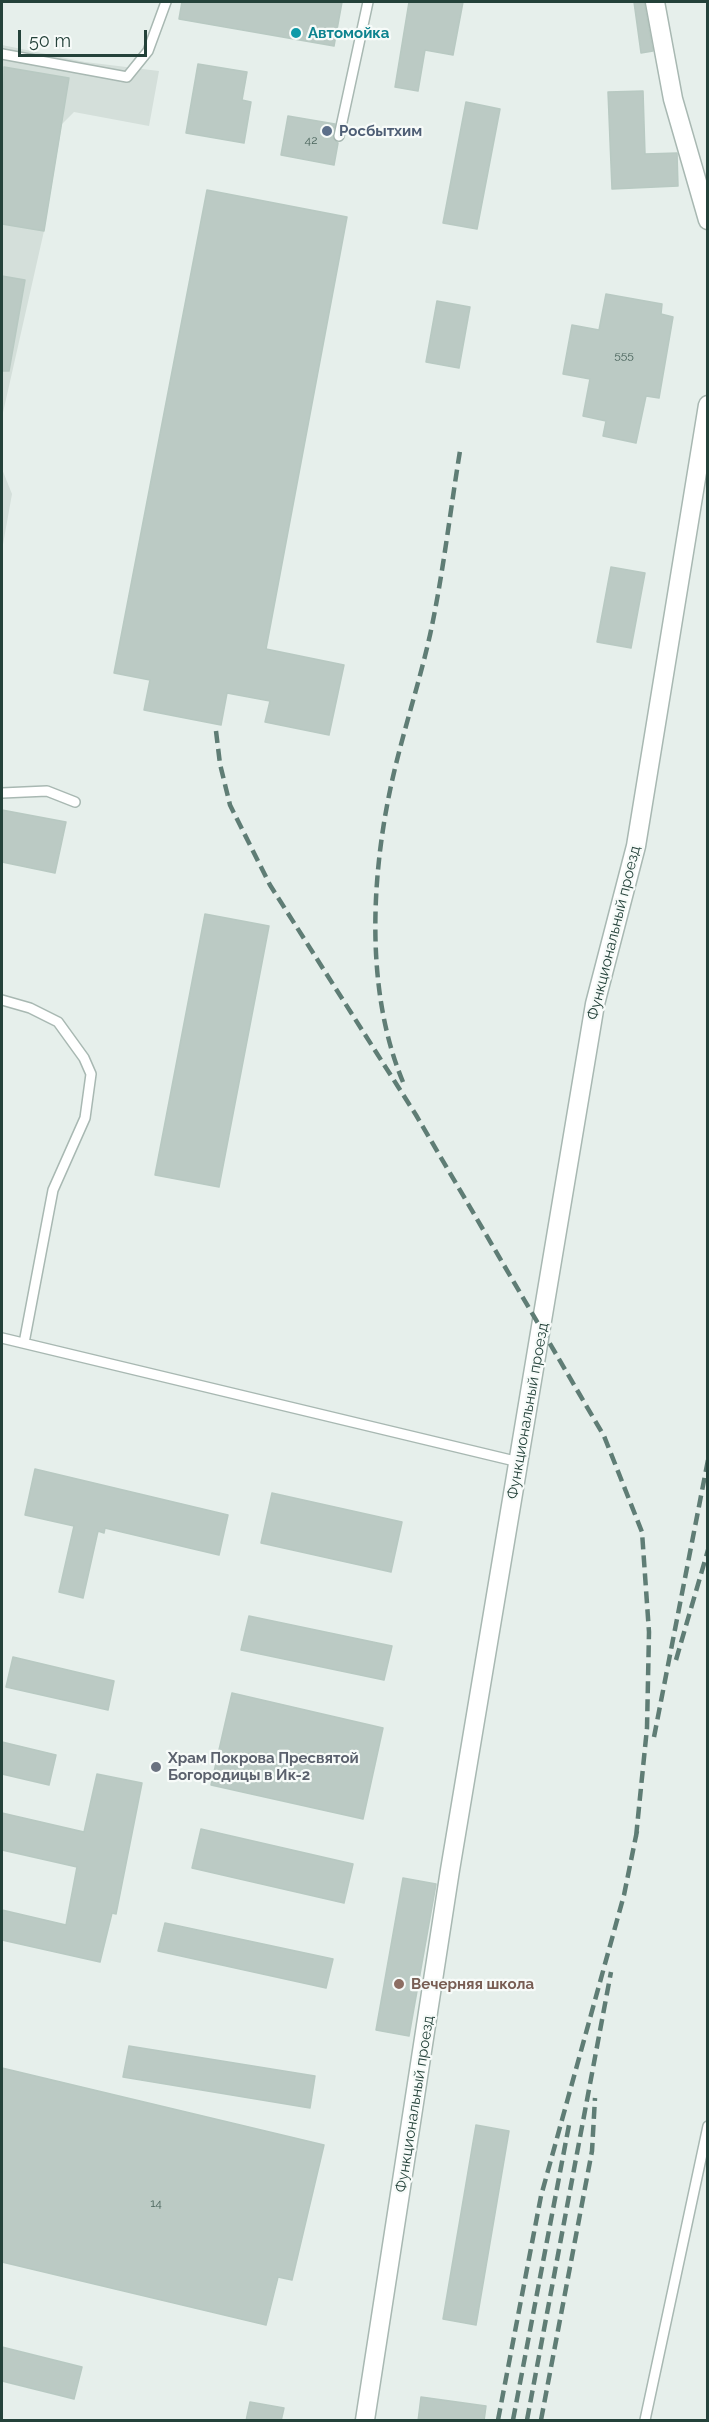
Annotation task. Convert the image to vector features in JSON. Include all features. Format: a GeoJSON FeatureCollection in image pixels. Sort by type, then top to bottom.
{"type":"FeatureCollection","features":[{"type":"Feature","properties":{"kind":"street"},"geometry":{"type":"LineString","coordinates":[[655,2],[673,99],[708,220]]}},
{"type":"Feature","properties":{"kind":"street","name":"Функциональный проезд"},"geometry":{"type":"LineString","coordinates":[[365,2421],[450,1870],[595,1004],[636,846],[708,405]]}},
{"type":"Feature","properties":{"kind":"lane"},"geometry":{"type":"LineString","coordinates":[[2,54],[127,77],[148,51],[166,2]]}},
{"type":"Feature","properties":{"kind":"lane"},"geometry":{"type":"LineString","coordinates":[[339,136],[368,2]]}},
{"type":"Feature","properties":{"kind":"lane"},"geometry":{"type":"LineString","coordinates":[[2,794],[47,791],[75,802]]}},
{"type":"Feature","properties":{"kind":"lane"},"geometry":{"type":"LineString","coordinates":[[2,1000],[30,1008],[58,1022],[73,1040],[91,1074],[85,1118],[53,1190],[24,1343]]}},
{"type":"Feature","properties":{"kind":"lane"},"geometry":{"type":"LineString","coordinates":[[2,1338],[519,1462]]}},
{"type":"Feature","properties":{"kind":"lane"},"geometry":{"type":"LineString","coordinates":[[645,2421],[708,2126]]}},
{"type":"Feature","properties":{"kind":"shaded area"},"geometry":{"type":"Polygon","coordinates":[[[2,45],[85,62],[159,71],[149,126],[74,112],[62,124],[44,231],[2,417],[2,45]]]}},
{"type":"Feature","properties":{"kind":"shaded area"},"geometry":{"type":"Polygon","coordinates":[[[2,469],[12,494],[2,550],[2,469]]]}},
{"type":"Feature","properties":{"kind":"building","name":"Автомойка"},"geometry":{"type":"Polygon","coordinates":[[[182,2],[342,2],[334,46],[179,19],[182,2]]]}},
{"type":"Feature","properties":{"kind":"building"},"geometry":{"type":"Polygon","coordinates":[[[409,2],[463,2],[453,55],[425,50],[418,91],[395,87],[409,2]]]}},
{"type":"Feature","properties":{"kind":"building"},"geometry":{"type":"Polygon","coordinates":[[[634,2],[644,2],[653,51],[641,53],[634,2]]]}},
{"type":"Feature","properties":{"kind":"building"},"geometry":{"type":"Polygon","coordinates":[[[198,64],[247,72],[242,100],[251,102],[244,143],[186,133],[198,64]]]}},
{"type":"Feature","properties":{"kind":"building"},"geometry":{"type":"Polygon","coordinates":[[[4,67],[69,78],[44,231],[2,224],[4,67]]]}},
{"type":"Feature","properties":{"kind":"building"},"geometry":{"type":"Polygon","coordinates":[[[643,91],[645,154],[677,153],[678,186],[612,189],[608,92],[643,91]]]}},
{"type":"Feature","properties":{"kind":"building"},"geometry":{"type":"Polygon","coordinates":[[[466,102],[500,109],[477,229],[443,223],[466,102]]]}},
{"type":"Feature","properties":{"kind":"building"},"geometry":{"type":"Polygon","coordinates":[[[288,116],[335,124],[332,137],[338,143],[334,165],[281,155],[288,116]]]}},
{"type":"Feature","properties":{"kind":"building"},"geometry":{"type":"Polygon","coordinates":[[[207,190],[347,217],[266,649],[344,665],[329,735],[265,722],[270,701],[227,693],[221,725],[144,710],[150,680],[114,673],[207,190]]]}},
{"type":"Feature","properties":{"kind":"building"},"geometry":{"type":"Polygon","coordinates":[[[2,276],[25,280],[9,371],[2,371],[2,276]]]}},
{"type":"Feature","properties":{"kind":"building"},"geometry":{"type":"Polygon","coordinates":[[[606,294],[662,304],[661,314],[673,317],[659,398],[646,396],[636,443],[603,436],[606,421],[583,416],[590,379],[563,374],[572,325],[599,330],[606,294]]]}},
{"type":"Feature","properties":{"kind":"building"},"geometry":{"type":"Polygon","coordinates":[[[437,301],[470,307],[459,368],[426,362],[437,301]]]}},
{"type":"Feature","properties":{"kind":"building"},"geometry":{"type":"Polygon","coordinates":[[[611,567],[645,573],[631,648],[597,642],[611,567]]]}},
{"type":"Feature","properties":{"kind":"building"},"geometry":{"type":"Polygon","coordinates":[[[2,810],[66,822],[55,873],[2,862],[2,810]]]}},
{"type":"Feature","properties":{"kind":"building"},"geometry":{"type":"Polygon","coordinates":[[[205,914],[269,926],[219,1187],[155,1175],[205,914]]]}},
{"type":"Feature","properties":{"kind":"building"},"geometry":{"type":"Polygon","coordinates":[[[35,1469],[228,1515],[219,1555],[105,1528],[104,1533],[98,1531],[83,1598],[59,1592],[74,1526],[25,1515],[35,1469]]]}},
{"type":"Feature","properties":{"kind":"building"},"geometry":{"type":"Polygon","coordinates":[[[272,1493],[402,1522],[391,1572],[261,1543],[272,1493]]]}},
{"type":"Feature","properties":{"kind":"building"},"geometry":{"type":"Polygon","coordinates":[[[249,1616],[392,1646],[384,1680],[241,1650],[249,1616]]]}},
{"type":"Feature","properties":{"kind":"building"},"geometry":{"type":"Polygon","coordinates":[[[13,1657],[114,1681],[108,1710],[6,1687],[13,1657]]]}},
{"type":"Feature","properties":{"kind":"building"},"geometry":{"type":"Polygon","coordinates":[[[232,1693],[383,1728],[363,1819],[211,1785],[232,1693]]]}},
{"type":"Feature","properties":{"kind":"building"},"geometry":{"type":"Polygon","coordinates":[[[2,1742],[56,1755],[49,1785],[2,1774],[2,1742]]]}},
{"type":"Feature","properties":{"kind":"building"},"geometry":{"type":"Polygon","coordinates":[[[97,1774],[142,1783],[116,1914],[112,1913],[100,1962],[2,1940],[2,1910],[66,1925],[77,1867],[2,1850],[2,1813],[84,1832],[97,1774]]]}},
{"type":"Feature","properties":{"kind":"building"},"geometry":{"type":"Polygon","coordinates":[[[201,1829],[353,1864],[344,1903],[192,1868],[201,1829]]]}},
{"type":"Feature","properties":{"kind":"building"},"geometry":{"type":"Polygon","coordinates":[[[403,1878],[436,1884],[409,2036],[376,2030],[403,1878]]]}},
{"type":"Feature","properties":{"kind":"building"},"geometry":{"type":"Polygon","coordinates":[[[165,1923],[333,1959],[326,1988],[158,1951],[165,1923]]]}},
{"type":"Feature","properties":{"kind":"building"},"geometry":{"type":"Polygon","coordinates":[[[129,2046],[315,2076],[310,2108],[123,2077],[129,2046]]]}},
{"type":"Feature","properties":{"kind":"building"},"geometry":{"type":"Polygon","coordinates":[[[2,2068],[324,2145],[292,2280],[278,2277],[266,2325],[2,2262],[2,2068]]]}},
{"type":"Feature","properties":{"kind":"building"},"geometry":{"type":"Polygon","coordinates":[[[476,2125],[509,2131],[476,2325],[443,2319],[476,2125]]]}},
{"type":"Feature","properties":{"kind":"building"},"geometry":{"type":"Polygon","coordinates":[[[2,2347],[82,2367],[74,2399],[2,2381],[2,2347]]]}},
{"type":"Feature","properties":{"kind":"building"},"geometry":{"type":"Polygon","coordinates":[[[421,2397],[486,2406],[484,2421],[418,2421],[421,2397]]]}},
{"type":"Feature","properties":{"kind":"building"},"geometry":{"type":"Polygon","coordinates":[[[250,2402],[284,2408],[281,2421],[246,2421],[250,2402]]]}},
{"type":"Feature","properties":{"kind":"railway"},"geometry":{"type":"LineString","coordinates":[[403,1082],[382,1010],[377,972],[376,894],[385,817],[435,612],[460,451]]}},
{"type":"Feature","properties":{"kind":"railway"},"geometry":{"type":"LineString","coordinates":[[216,731],[220,764],[230,805],[270,885],[416,1115],[604,1436],[642,1532],[649,1632],[647,1728],[636,1837]]}},
{"type":"Feature","properties":{"kind":"railway"},"geometry":{"type":"LineString","coordinates":[[654,1737],[708,1460]]}},
{"type":"Feature","properties":{"kind":"railway"},"geometry":{"type":"LineString","coordinates":[[676,1660],[708,1550]]}},
{"type":"Feature","properties":{"kind":"railway"},"geometry":{"type":"LineString","coordinates":[[498,2420],[541,2196],[624,1895],[637,1831]]}},
{"type":"Feature","properties":{"kind":"railway"},"geometry":{"type":"LineString","coordinates":[[527,2420],[611,1972]]}},
{"type":"Feature","properties":{"kind":"railway"},"geometry":{"type":"LineString","coordinates":[[541,2420],[592,2151],[595,2098]]}},
{"type":"Feature","properties":{"kind":"railway"},"geometry":{"type":"LineString","coordinates":[[513,2420],[569,2125]]}},
{"type":"Feature","properties":{"kind":"place","name":"Автомойка"},"geometry":{"type":"Point","coordinates":[296,33]}},
{"type":"Feature","properties":{"kind":"place","name":"Росбытхим"},"geometry":{"type":"Point","coordinates":[327,131]}},
{"type":"Feature","properties":{"kind":"place","name":"Храм Покрова Пресвятой Богородицы в Ик-2"},"geometry":{"type":"Point","coordinates":[156,1767]}},
{"type":"Feature","properties":{"kind":"place","name":"Вечерняя школа"},"geometry":{"type":"Point","coordinates":[399,1984]}}]}
